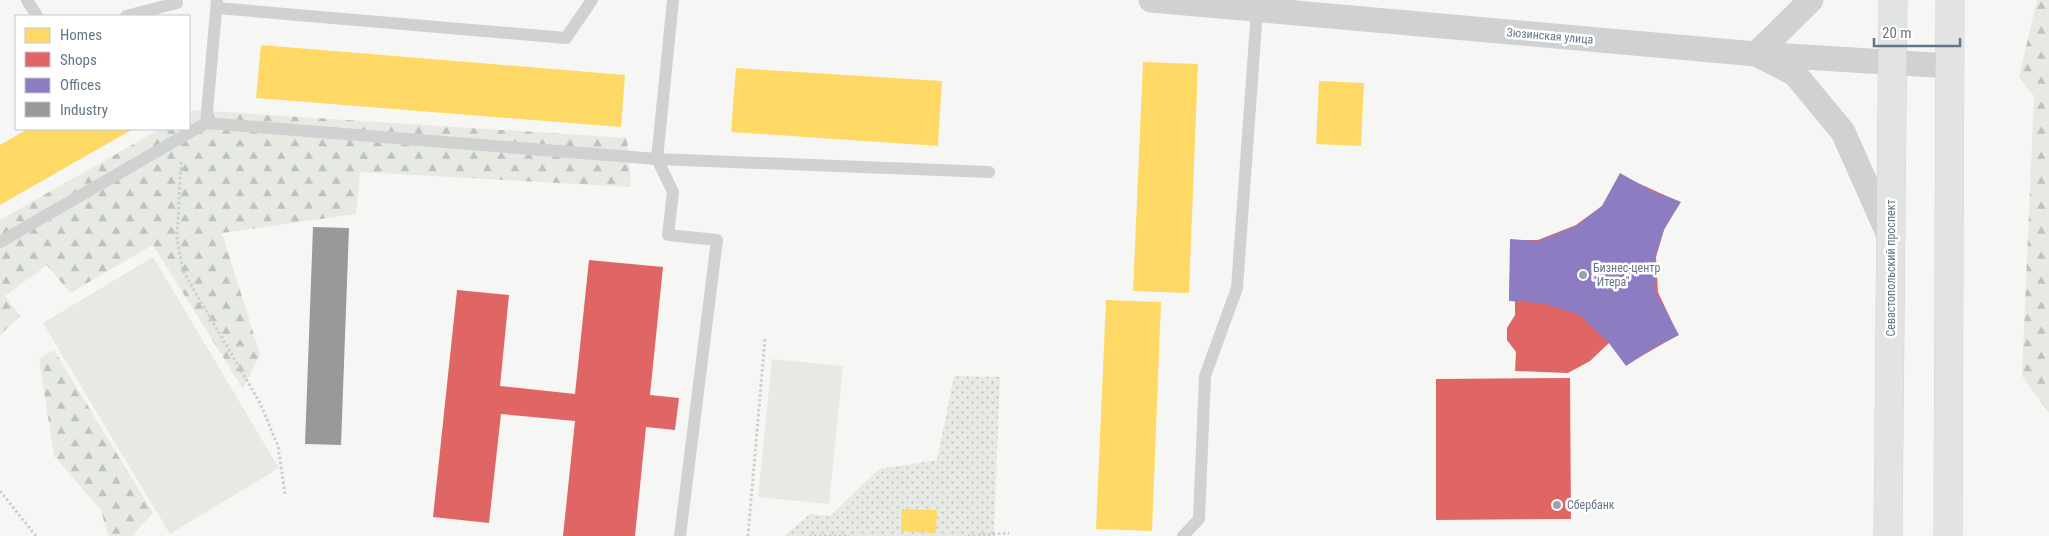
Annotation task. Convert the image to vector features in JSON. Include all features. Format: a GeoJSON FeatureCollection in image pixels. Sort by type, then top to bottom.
{"type":"FeatureCollection","features":[{"type":"Feature","properties":{"kind":"main road","name":"Севастопольский проспект"},"geometry":{"type":"LineString","coordinates":[[1888,536],[1893,0]]}},
{"type":"Feature","properties":{"kind":"main road"},"geometry":{"type":"LineString","coordinates":[[1948,536],[1950,0]]}},
{"type":"Feature","properties":{"kind":"street","name":"Зюзинская улица"},"geometry":{"type":"LineString","coordinates":[[1151,0],[1182,1],[1257,10],[1756,54],[1950,66]]}},
{"type":"Feature","properties":{"kind":"street"},"geometry":{"type":"LineString","coordinates":[[1811,0],[1756,54],[1795,74],[1843,132],[1892,242]]}},
{"type":"Feature","properties":{"kind":"lane"},"geometry":{"type":"LineString","coordinates":[[27,0],[36,15]]}},
{"type":"Feature","properties":{"kind":"lane"},"geometry":{"type":"LineString","coordinates":[[206,123],[217,4],[566,38],[592,0]]}},
{"type":"Feature","properties":{"kind":"lane"},"geometry":{"type":"LineString","coordinates":[[673,0],[657,159],[673,192],[668,235],[717,240],[680,536]]}},
{"type":"Feature","properties":{"kind":"lane"},"geometry":{"type":"LineString","coordinates":[[130,15],[177,3]]}},
{"type":"Feature","properties":{"kind":"lane"},"geometry":{"type":"LineString","coordinates":[[1183,536],[1199,519],[1205,376],[1238,288],[1257,10]]}},
{"type":"Feature","properties":{"kind":"lane"},"geometry":{"type":"LineString","coordinates":[[0,242],[206,123],[657,159],[990,172]]}},
{"type":"Feature","properties":{"kind":"path"},"geometry":{"type":"LineString","coordinates":[[182,136],[177,239],[183,271],[260,403],[278,446],[284,494]]}},
{"type":"Feature","properties":{"kind":"path"},"geometry":{"type":"LineString","coordinates":[[748,536],[764,338]]}},
{"type":"Feature","properties":{"kind":"path"},"geometry":{"type":"LineString","coordinates":[[0,490],[36,536]]}},
{"type":"Feature","properties":{"kind":"path"},"geometry":{"type":"LineString","coordinates":[[968,536],[1009,533]]}},
{"type":"Feature","properties":{"kind":"path"},"geometry":{"type":"LineString","coordinates":[[809,536],[850,536]]}},
{"type":"Feature","properties":{"kind":"green space"},"geometry":{"type":"Polygon","coordinates":[[[2037,0],[2049,0],[2049,413],[2022,376],[2034,96],[2019,77],[2037,0]]]}},
{"type":"Feature","properties":{"kind":"green space"},"geometry":{"type":"Polygon","coordinates":[[[193,110],[627,138],[631,187],[360,172],[356,214],[222,233],[260,354],[243,389],[153,245],[70,293],[47,265],[5,296],[20,316],[0,335],[0,220],[158,130],[190,130],[190,112],[193,110]]]}},
{"type":"Feature","properties":{"kind":"green space"},"geometry":{"type":"Polygon","coordinates":[[[153,257],[279,468],[170,534],[43,323],[153,257]]]}},
{"type":"Feature","properties":{"kind":"green space"},"geometry":{"type":"Polygon","coordinates":[[[54,350],[153,513],[132,536],[108,536],[101,510],[54,456],[39,359],[54,350]]]}},
{"type":"Feature","properties":{"kind":"green space"},"geometry":{"type":"Polygon","coordinates":[[[772,359],[843,366],[829,504],[758,497],[772,359]]]}},
{"type":"Feature","properties":{"kind":"green space"},"geometry":{"type":"Polygon","coordinates":[[[954,376],[1000,377],[994,536],[784,536],[810,514],[830,516],[879,469],[937,460],[954,376]]]}},
{"type":"Feature","properties":{"kind":"building: Homes"},"geometry":{"type":"Polygon","coordinates":[[[261,45],[625,75],[621,127],[256,98],[261,45]]]}},
{"type":"Feature","properties":{"kind":"building: Homes"},"geometry":{"type":"Polygon","coordinates":[[[1143,62],[1198,64],[1189,293],[1133,291],[1143,62]]]}},
{"type":"Feature","properties":{"kind":"building: Homes"},"geometry":{"type":"Polygon","coordinates":[[[736,68],[942,81],[938,146],[731,132],[736,68]]]}},
{"type":"Feature","properties":{"kind":"building: Homes"},"geometry":{"type":"Polygon","coordinates":[[[1319,81],[1364,83],[1361,146],[1316,144],[1319,81]]]}},
{"type":"Feature","properties":{"kind":"building: Homes"},"geometry":{"type":"Polygon","coordinates":[[[26,130],[131,130],[0,205],[0,145],[26,130]]]}},
{"type":"Feature","properties":{"kind":"building: Homes"},"geometry":{"type":"Polygon","coordinates":[[[1106,300],[1161,302],[1152,531],[1096,529],[1106,300]]]}},
{"type":"Feature","properties":{"kind":"building: Homes"},"geometry":{"type":"Polygon","coordinates":[[[902,509],[937,510],[936,533],[901,531],[902,509]]]}},
{"type":"Feature","properties":{"kind":"building: Shops","name":"Бизнес-центр \"Итера\""},"geometry":{"type":"Polygon","coordinates":[[[1620,175],[1680,202],[1664,230],[1656,257],[1658,292],[1678,335],[1626,365],[1609,343],[1590,361],[1568,373],[1515,371],[1516,352],[1507,340],[1507,328],[1515,315],[1515,301],[1509,301],[1511,240],[1538,240],[1576,225],[1602,206],[1620,175]]]}},
{"type":"Feature","properties":{"kind":"building: Shops"},"geometry":{"type":"Polygon","coordinates":[[[589,260],[663,267],[650,395],[679,398],[675,430],[646,427],[635,536],[563,536],[575,421],[501,414],[489,523],[433,517],[457,290],[509,295],[500,386],[575,394],[589,260]]]}},
{"type":"Feature","properties":{"kind":"building: Shops"},"geometry":{"type":"Polygon","coordinates":[[[1570,378],[1571,519],[1436,520],[1436,379],[1570,378]]]}},
{"type":"Feature","properties":{"kind":"building: Offices","name":"Бизнес-центр \"Итера\""},"geometry":{"type":"Polygon","coordinates":[[[1620,173],[1650,190],[1681,202],[1664,229],[1655,258],[1656,292],[1679,335],[1652,349],[1626,366],[1609,343],[1580,315],[1542,303],[1509,301],[1510,239],[1538,241],[1576,226],[1602,206],[1620,173]]]}},
{"type":"Feature","properties":{"kind":"building: Industry"},"geometry":{"type":"Polygon","coordinates":[[[313,227],[349,228],[341,445],[305,444],[313,227]]]}},
{"type":"Feature","properties":{"kind":"place","name":"Бизнес-центр \"Итера\""},"geometry":{"type":"Point","coordinates":[1583,275]}},
{"type":"Feature","properties":{"kind":"place","name":"Сбербанк"},"geometry":{"type":"Point","coordinates":[1557,505]}}]}
